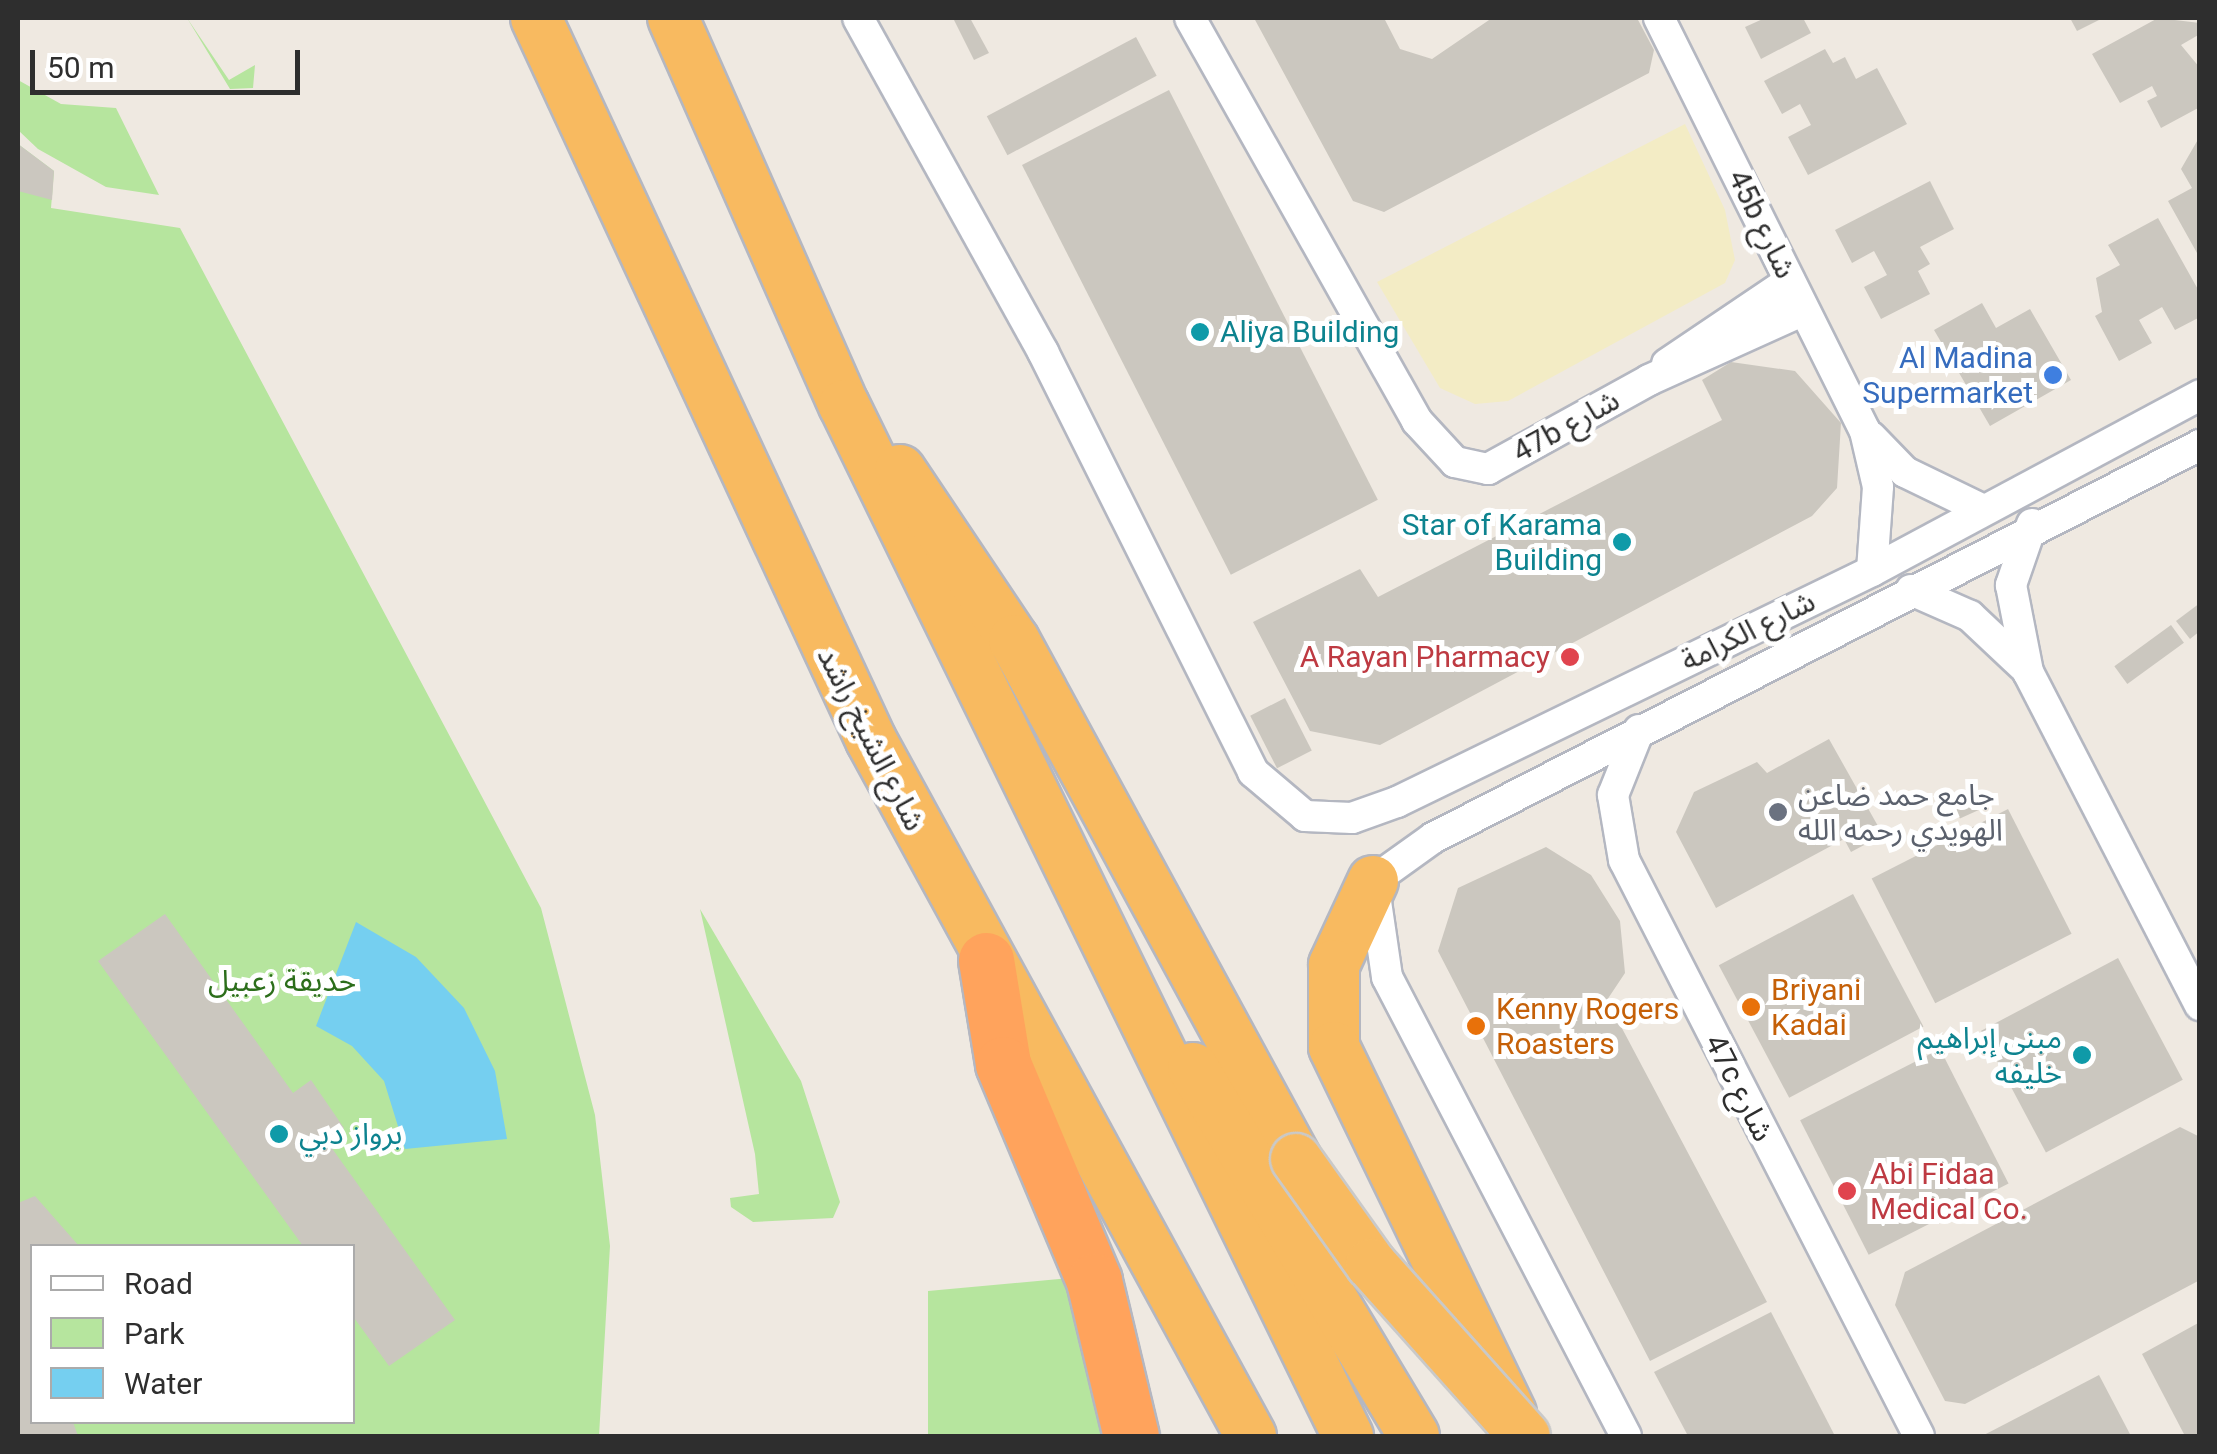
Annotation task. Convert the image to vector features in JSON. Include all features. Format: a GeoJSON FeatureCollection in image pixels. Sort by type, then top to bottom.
{"type":"FeatureCollection","features":[{"type":"Feature","properties":{"kind":"highway","name":"شارع الشيخ راشد"},"geometry":{"type":"LineString","coordinates":[[536,18],[802,600],[986,960],[1251,1436]]}},
{"type":"Feature","properties":{"kind":"highway"},"geometry":{"type":"LineString","coordinates":[[673,18],[844,406],[1348,1436]]}},
{"type":"Feature","properties":{"kind":"highway"},"geometry":{"type":"LineString","coordinates":[[844,406],[985,590],[1296,1159],[1372,1264],[1523,1436]]}},
{"type":"Feature","properties":{"kind":"highway"},"geometry":{"type":"LineString","coordinates":[[1373,882],[1334,964],[1334,1046],[1523,1436]]}},
{"type":"Feature","properties":{"kind":"highway"},"geometry":{"type":"LineString","coordinates":[[986,960],[1002,1064],[1094,1281],[1131,1436]]}},
{"type":"Feature","properties":{"kind":"highway"},"geometry":{"type":"LineString","coordinates":[[1114,964],[1240,1139],[1414,1436]]}},
{"type":"Feature","properties":{"kind":"street","name":"شارع الكرامة"},"geometry":{"type":"LineString","coordinates":[[858,18],[1043,352],[1254,772],[1284,805],[1329,822],[1397,802],[1872,571],[1979,508],[2200,395]]}},
{"type":"Feature","properties":{"kind":"street","name":"47b شارع"},"geometry":{"type":"LineString","coordinates":[[1190,18],[1434,444],[1455,462],[1488,469],[1650,380],[1804,310]]}},
{"type":"Feature","properties":{"kind":"street","name":"45b شارع"},"geometry":{"type":"LineString","coordinates":[[1659,18],[1866,431],[1878,487],[1872,571]]}},
{"type":"Feature","properties":{"kind":"street","name":"47b شارع"},"geometry":{"type":"LineString","coordinates":[[1650,380],[1714,326],[1790,281]]}},
{"type":"Feature","properties":{"kind":"street","name":"45b شارع"},"geometry":{"type":"LineString","coordinates":[[1866,431],[1905,472],[1979,508]]}},
{"type":"Feature","properties":{"kind":"street","name":"شارع الكرامة"},"geometry":{"type":"LineString","coordinates":[[1373,882],[1433,838],[2032,524],[2200,445]]}},
{"type":"Feature","properties":{"kind":"street"},"geometry":{"type":"LineString","coordinates":[[2028,672],[2011,585],[2032,524]]}},
{"type":"Feature","properties":{"kind":"street"},"geometry":{"type":"LineString","coordinates":[[1911,590],[1990,630],[2028,672],[2200,1005]]}},
{"type":"Feature","properties":{"kind":"street","name":"47c شارع"},"geometry":{"type":"LineString","coordinates":[[1639,730],[1613,795],[1612,830],[1820,1246],[1920,1436]]}},
{"type":"Feature","properties":{"kind":"street"},"geometry":{"type":"LineString","coordinates":[[1373,882],[1387,977],[1626,1436]]}},
{"type":"Feature","properties":{"kind":"green space"},"geometry":{"type":"Polygon","coordinates":[[[187,18],[229,80],[255,65],[253,88],[230,89],[187,18]]]}},
{"type":"Feature","properties":{"kind":"green space"},"geometry":{"type":"Polygon","coordinates":[[[18,80],[61,104],[116,108],[159,195],[106,187],[38,149],[18,130],[18,80]]]}},
{"type":"Feature","properties":{"kind":"green space","name":"حديقة زعبيل"},"geometry":{"type":"Polygon","coordinates":[[[18,144],[54,171],[51,208],[180,228],[541,908],[595,1115],[610,1246],[599,1436],[18,1436],[18,144]]]}},
{"type":"Feature","properties":{"kind":"green space"},"geometry":{"type":"Polygon","coordinates":[[[700,909],[801,1081],[840,1202],[833,1218],[753,1222],[731,1207],[730,1198],[759,1194],[755,1154],[700,909]]]}},
{"type":"Feature","properties":{"kind":"green space"},"geometry":{"type":"Polygon","coordinates":[[[1070,1278],[1112,1436],[928,1436],[928,1291],[1070,1278]]]}},
{"type":"Feature","properties":{"kind":"sand"},"geometry":{"type":"Polygon","coordinates":[[[1685,124],[1725,210],[1735,260],[1725,283],[1508,401],[1475,404],[1440,388],[1377,282],[1685,124]]]}},
{"type":"Feature","properties":{"kind":"water"},"geometry":{"type":"Polygon","coordinates":[[[356,922],[416,957],[464,1008],[495,1071],[507,1139],[405,1149],[384,1081],[352,1046],[316,1026],[356,922]]]}},
{"type":"Feature","properties":{"kind":"building"},"geometry":{"type":"Polygon","coordinates":[[[953,18],[970,18],[989,53],[974,60],[953,18]]]}},
{"type":"Feature","properties":{"kind":"building"},"geometry":{"type":"Polygon","coordinates":[[[1254,18],[1384,18],[1400,49],[1432,59],[1492,18],[1637,18],[1654,50],[1649,73],[1384,212],[1353,201],[1254,18]]]}},
{"type":"Feature","properties":{"kind":"building"},"geometry":{"type":"Polygon","coordinates":[[[1765,18],[1803,18],[1811,33],[1761,59],[1745,27],[1765,18]]]}},
{"type":"Feature","properties":{"kind":"building"},"geometry":{"type":"Polygon","coordinates":[[[2070,18],[2103,18],[2077,31],[2070,18]]]}},
{"type":"Feature","properties":{"kind":"building"},"geometry":{"type":"Polygon","coordinates":[[[2158,18],[2200,23],[2200,34],[2181,45],[2200,68],[2200,107],[2161,128],[2147,101],[2157,96],[2152,86],[2120,103],[2092,54],[2158,18]]]}},
{"type":"Feature","properties":{"kind":"building"},"geometry":{"type":"Polygon","coordinates":[[[1136,37],[1157,76],[1007,155],[987,116],[1136,37]]]}},
{"type":"Feature","properties":{"kind":"building"},"geometry":{"type":"Polygon","coordinates":[[[1825,49],[1833,63],[1845,57],[1856,79],[1877,68],[1907,124],[1808,175],[1788,137],[1811,125],[1800,104],[1782,114],[1764,81],[1825,49]]]}},
{"type":"Feature","properties":{"kind":"building","name":"Aliya Building"},"geometry":{"type":"Polygon","coordinates":[[[1169,90],[1378,500],[1231,575],[1022,165],[1169,90]]]}},
{"type":"Feature","properties":{"kind":"building"},"geometry":{"type":"Polygon","coordinates":[[[2200,136],[2197,253],[2168,201],[2192,188],[2181,169],[2200,136]]]}},
{"type":"Feature","properties":{"kind":"building"},"geometry":{"type":"Polygon","coordinates":[[[18,144],[54,171],[52,200],[18,191],[18,144]]]}},
{"type":"Feature","properties":{"kind":"building"},"geometry":{"type":"Polygon","coordinates":[[[1930,181],[1954,229],[1920,247],[1930,264],[1918,271],[1930,294],[1881,319],[1864,287],[1887,275],[1874,251],[1852,263],[1835,230],[1930,181]]]}},
{"type":"Feature","properties":{"kind":"building"},"geometry":{"type":"Polygon","coordinates":[[[2158,218],[2200,293],[2200,317],[2175,330],[2162,307],[2139,320],[2152,343],[2119,361],[2095,316],[2102,312],[2096,278],[2120,265],[2108,245],[2158,218]]]}},
{"type":"Feature","properties":{"kind":"building"},"geometry":{"type":"Polygon","coordinates":[[[1982,303],[1996,328],[2030,309],[2071,380],[1990,426],[1934,330],[1982,303]]]}},
{"type":"Feature","properties":{"kind":"building","name":"Star of Karama Building"},"geometry":{"type":"Polygon","coordinates":[[[1731,362],[1795,371],[1841,423],[1837,488],[1812,516],[1380,745],[1310,731],[1253,622],[1360,569],[1378,597],[1722,420],[1702,380],[1731,362]]]}},
{"type":"Feature","properties":{"kind":"building"},"geometry":{"type":"Polygon","coordinates":[[[2200,603],[2200,631],[2190,639],[2176,621],[2200,603]]]}},
{"type":"Feature","properties":{"kind":"building"},"geometry":{"type":"Polygon","coordinates":[[[2171,625],[2184,643],[2127,684],[2114,666],[2171,625]]]}},
{"type":"Feature","properties":{"kind":"building"},"geometry":{"type":"Polygon","coordinates":[[[1285,698],[1312,751],[1277,768],[1250,716],[1285,698]]]}},
{"type":"Feature","properties":{"kind":"building","name":"جامع حمد ضاعن الهويدي رحمه الله"},"geometry":{"type":"Polygon","coordinates":[[[1829,739],[1883,835],[1851,852],[1844,839],[1716,908],[1676,832],[1694,792],[1757,762],[1767,773],[1829,739]]]}},
{"type":"Feature","properties":{"kind":"building"},"geometry":{"type":"Polygon","coordinates":[[[1972,789],[1981,809],[1960,818],[1951,798],[1972,789]]]}},
{"type":"Feature","properties":{"kind":"building"},"geometry":{"type":"Polygon","coordinates":[[[2008,809],[2072,934],[1935,1003],[1872,878],[2008,809]]]}},
{"type":"Feature","properties":{"kind":"building"},"geometry":{"type":"Polygon","coordinates":[[[1546,847],[1591,875],[1620,921],[1625,973],[1607,1000],[1767,1302],[1650,1361],[1438,951],[1458,888],[1546,847]]]}},
{"type":"Feature","properties":{"kind":"building"},"geometry":{"type":"Polygon","coordinates":[[[1853,894],[1923,1026],[1789,1098],[1719,965],[1853,894]]]}},
{"type":"Feature","properties":{"kind":"building","name":"برواز دبي"},"geometry":{"type":"Polygon","coordinates":[[[165,914],[293,1093],[311,1080],[344,1128],[326,1140],[455,1320],[389,1366],[355,1319],[355,1244],[302,1244],[98,961],[165,914]]]}},
{"type":"Feature","properties":{"kind":"building","name":"مبنى إبراهيم خليفه"},"geometry":{"type":"Polygon","coordinates":[[[2118,958],[2183,1080],[2046,1153],[1981,1031],[2118,958]]]}},
{"type":"Feature","properties":{"kind":"building"},"geometry":{"type":"Polygon","coordinates":[[[1940,1049],[2009,1184],[1869,1255],[1800,1120],[1940,1049]]]}},
{"type":"Feature","properties":{"kind":"building"},"geometry":{"type":"Polygon","coordinates":[[[2180,1127],[2200,1137],[2200,1280],[1965,1404],[1945,1401],[1895,1305],[1905,1272],[2180,1127]]]}},
{"type":"Feature","properties":{"kind":"building"},"geometry":{"type":"Polygon","coordinates":[[[35,1196],[77,1244],[30,1244],[30,1424],[74,1424],[78,1436],[18,1436],[18,1203],[35,1196]]]}},
{"type":"Feature","properties":{"kind":"building"},"geometry":{"type":"Polygon","coordinates":[[[1771,1312],[1835,1436],[1688,1436],[1654,1372],[1771,1312]]]}},
{"type":"Feature","properties":{"kind":"building"},"geometry":{"type":"Polygon","coordinates":[[[2200,1322],[2200,1436],[2185,1436],[2142,1354],[2200,1322]]]}},
{"type":"Feature","properties":{"kind":"building"},"geometry":{"type":"Polygon","coordinates":[[[2099,1375],[2131,1436],[1982,1436],[2099,1375]]]}},
{"type":"Feature","properties":{"kind":"place","name":"Aliya Building"},"geometry":{"type":"Point","coordinates":[1200,332]}},
{"type":"Feature","properties":{"kind":"place","name":"Al Madina Supermarket"},"geometry":{"type":"Point","coordinates":[2053,375]}},
{"type":"Feature","properties":{"kind":"place","name":"Star of Karama Building"},"geometry":{"type":"Point","coordinates":[1622,542]}},
{"type":"Feature","properties":{"kind":"place","name":"A Rayan Pharmacy"},"geometry":{"type":"Point","coordinates":[1570,657]}},
{"type":"Feature","properties":{"kind":"place","name":"جامع حمد ضاعن الهويدي رحمه الله"},"geometry":{"type":"Point","coordinates":[1778,812]}},
{"type":"Feature","properties":{"kind":"place","name":"Briyani Kadai"},"geometry":{"type":"Point","coordinates":[1751,1007]}},
{"type":"Feature","properties":{"kind":"place","name":"Kenny Rogers Roasters"},"geometry":{"type":"Point","coordinates":[1476,1026]}},
{"type":"Feature","properties":{"kind":"place","name":"مبنى إبراهيم خليفه"},"geometry":{"type":"Point","coordinates":[2082,1055]}},
{"type":"Feature","properties":{"kind":"place","name":"برواز دبي"},"geometry":{"type":"Point","coordinates":[279,1134]}},
{"type":"Feature","properties":{"kind":"place","name":"Abi Fidaa Medical Co."},"geometry":{"type":"Point","coordinates":[1847,1191]}}]}
